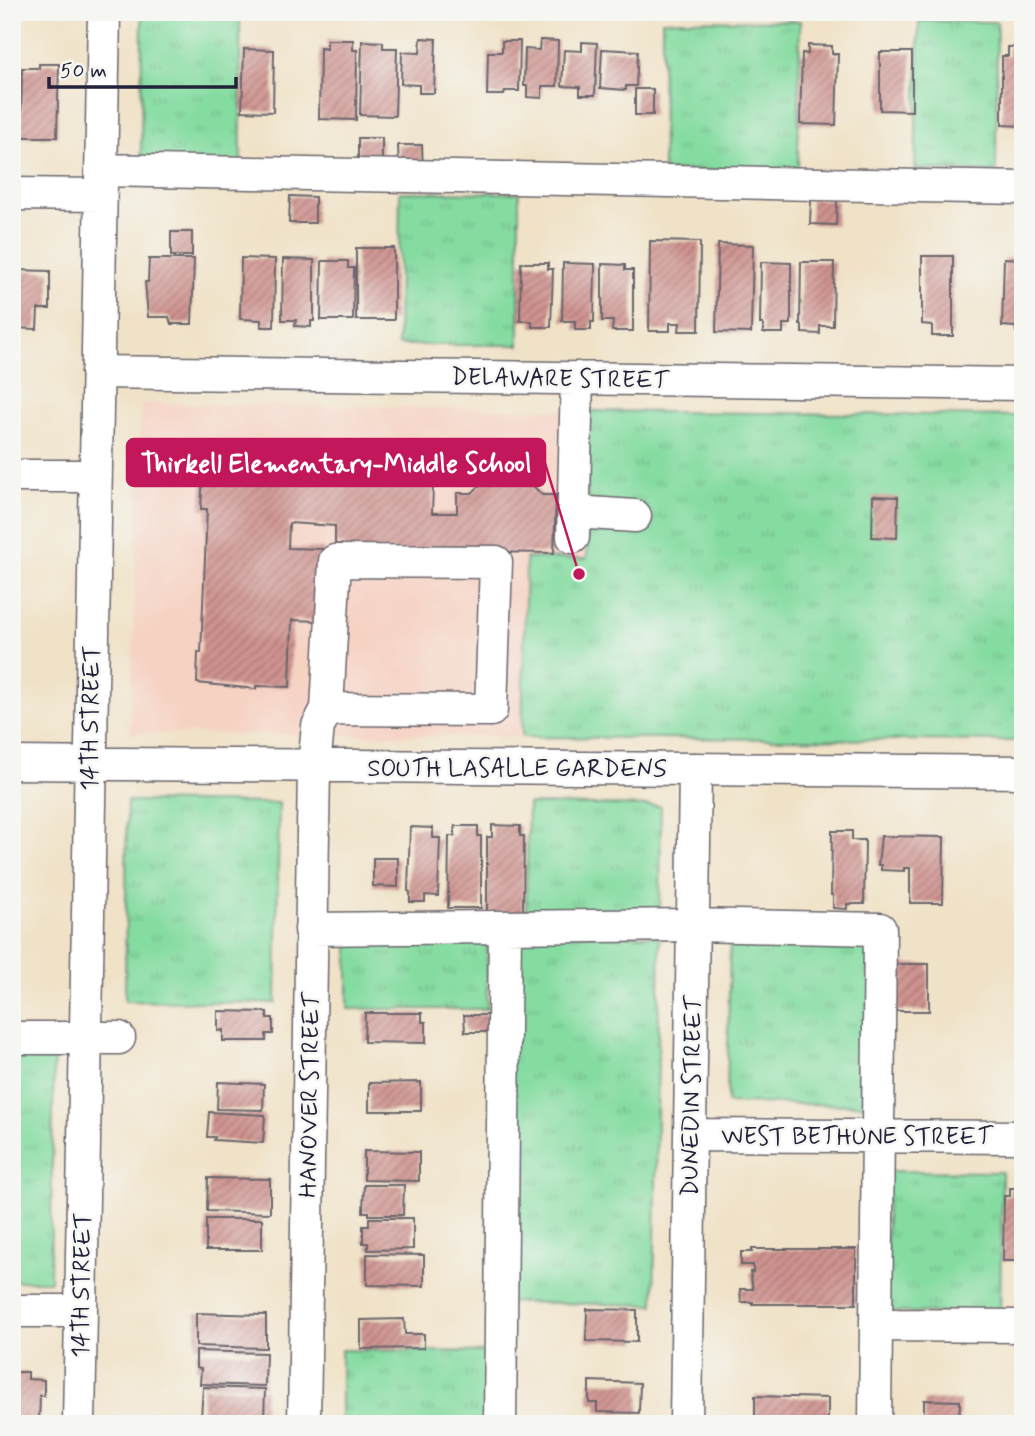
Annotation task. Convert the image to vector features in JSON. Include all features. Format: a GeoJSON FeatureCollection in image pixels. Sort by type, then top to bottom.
{"type":"FeatureCollection","features":[{"type":"Feature","properties":{"kind":"street","name":"14TH STREET"},"geometry":{"type":"LineString","coordinates":[[79,1424],[104,12]]}},
{"type":"Feature","properties":{"kind":"street"},"geometry":{"type":"LineString","coordinates":[[12,194],[101,183],[1023,188]]}},
{"type":"Feature","properties":{"kind":"street","name":"DELAWARE STREET"},"geometry":{"type":"LineString","coordinates":[[97,372],[1023,384]]}},
{"type":"Feature","properties":{"kind":"street"},"geometry":{"type":"LineString","coordinates":[[577,378],[574,524],[635,516]]}},
{"type":"Feature","properties":{"kind":"street"},"geometry":{"type":"LineString","coordinates":[[12,476],[95,475]]}},
{"type":"Feature","properties":{"kind":"street","name":"HANOVER STREET"},"geometry":{"type":"LineString","coordinates":[[304,1424],[314,766],[318,726],[327,709],[335,561],[496,562],[491,709],[327,709]]}},
{"type":"Feature","properties":{"kind":"street","name":"SOUTH LASALLE GARDENS"},"geometry":{"type":"LineString","coordinates":[[12,763],[1023,772]]}},
{"type":"Feature","properties":{"kind":"street","name":"DUNEDIN STREET"},"geometry":{"type":"LineString","coordinates":[[686,1424],[695,769]]}},
{"type":"Feature","properties":{"kind":"street"},"geometry":{"type":"LineString","coordinates":[[311,929],[693,925],[880,929],[875,1424]]}},
{"type":"Feature","properties":{"kind":"street"},"geometry":{"type":"LineString","coordinates":[[500,1424],[505,927]]}},
{"type":"Feature","properties":{"kind":"street"},"geometry":{"type":"LineString","coordinates":[[12,1038],[119,1038]]}},
{"type":"Feature","properties":{"kind":"street","name":"WEST BETHUNE STREET"},"geometry":{"type":"LineString","coordinates":[[690,1135],[1023,1137]]}},
{"type":"Feature","properties":{"kind":"street"},"geometry":{"type":"LineString","coordinates":[[12,1311],[81,1311]]}},
{"type":"Feature","properties":{"kind":"street"},"geometry":{"type":"LineString","coordinates":[[877,1325],[1023,1325]]}},
{"type":"Feature","properties":{"kind":"shaded area"},"geometry":{"type":"Polygon","coordinates":[[[141,403],[673,412],[1023,741],[130,733],[141,403]]]}},
{"type":"Feature","properties":{"kind":"green space"},"geometry":{"type":"Polygon","coordinates":[[[142,14],[240,16],[241,165],[141,164],[142,14]]]}},
{"type":"Feature","properties":{"kind":"green space"},"geometry":{"type":"Polygon","coordinates":[[[662,20],[800,21],[798,169],[663,171],[662,20]]]}},
{"type":"Feature","properties":{"kind":"green space"},"geometry":{"type":"Polygon","coordinates":[[[919,21],[997,22],[996,172],[915,169],[919,21]]]}},
{"type":"Feature","properties":{"kind":"green space"},"geometry":{"type":"Polygon","coordinates":[[[400,192],[519,193],[519,345],[398,345],[400,192]]]}},
{"type":"Feature","properties":{"kind":"green space"},"geometry":{"type":"Polygon","coordinates":[[[588,411],[1023,416],[1023,741],[522,737],[526,558],[587,559],[588,411]]]}},
{"type":"Feature","properties":{"kind":"green space"},"geometry":{"type":"Polygon","coordinates":[[[127,801],[279,803],[276,1003],[125,1001],[127,801]]]}},
{"type":"Feature","properties":{"kind":"green space"},"geometry":{"type":"Polygon","coordinates":[[[528,804],[661,806],[660,913],[526,911],[528,804]]]}},
{"type":"Feature","properties":{"kind":"green space"},"geometry":{"type":"Polygon","coordinates":[[[513,933],[660,936],[654,1305],[507,1302],[513,933]]]}},
{"type":"Feature","properties":{"kind":"green space"},"geometry":{"type":"Polygon","coordinates":[[[730,936],[874,939],[872,1105],[727,1103],[730,936]]]}},
{"type":"Feature","properties":{"kind":"green space"},"geometry":{"type":"Polygon","coordinates":[[[348,941],[487,941],[487,1009],[348,1009],[348,941]]]}},
{"type":"Feature","properties":{"kind":"green space"},"geometry":{"type":"Polygon","coordinates":[[[12,1055],[54,1056],[50,1281],[12,1281],[12,1055]]]}},
{"type":"Feature","properties":{"kind":"green space"},"geometry":{"type":"Polygon","coordinates":[[[887,1171],[1002,1172],[1000,1314],[886,1312],[887,1171]]]}},
{"type":"Feature","properties":{"kind":"green space"},"geometry":{"type":"Polygon","coordinates":[[[341,1350],[488,1352],[488,1424],[341,1424],[341,1350]]]}},
{"type":"Feature","properties":{"kind":"building"},"geometry":{"type":"Polygon","coordinates":[[[421,38],[436,39],[434,93],[419,93],[419,85],[401,84],[402,52],[420,53],[421,38]]]}},
{"type":"Feature","properties":{"kind":"building"},"geometry":{"type":"Polygon","coordinates":[[[327,40],[353,40],[353,50],[357,50],[356,120],[319,119],[320,48],[327,49],[327,40]]]}},
{"type":"Feature","properties":{"kind":"building"},"geometry":{"type":"Polygon","coordinates":[[[540,40],[558,41],[557,86],[542,86],[542,98],[527,97],[527,86],[524,86],[525,49],[539,50],[540,40]]]}},
{"type":"Feature","properties":{"kind":"building"},"geometry":{"type":"Polygon","coordinates":[[[362,41],[383,42],[383,48],[397,48],[395,116],[360,115],[362,41]]]}},
{"type":"Feature","properties":{"kind":"building"},"geometry":{"type":"Polygon","coordinates":[[[502,41],[520,41],[519,91],[505,91],[504,95],[487,95],[488,52],[502,52],[502,41]]]}},
{"type":"Feature","properties":{"kind":"building"},"geometry":{"type":"Polygon","coordinates":[[[582,42],[597,43],[595,95],[580,95],[580,87],[562,86],[564,50],[582,51],[582,42]]]}},
{"type":"Feature","properties":{"kind":"building"},"geometry":{"type":"Polygon","coordinates":[[[808,45],[832,46],[832,54],[838,54],[836,125],[800,124],[802,53],[808,54],[808,45]]]}},
{"type":"Feature","properties":{"kind":"building"},"geometry":{"type":"Polygon","coordinates":[[[1008,47],[1023,47],[1023,126],[1002,125],[1002,56],[1008,56],[1008,47]]]}},
{"type":"Feature","properties":{"kind":"building"},"geometry":{"type":"Polygon","coordinates":[[[244,49],[274,50],[273,112],[242,111],[244,49]]]}},
{"type":"Feature","properties":{"kind":"building"},"geometry":{"type":"Polygon","coordinates":[[[602,49],[638,51],[636,86],[626,86],[626,90],[600,88],[602,49]]]}},
{"type":"Feature","properties":{"kind":"building"},"geometry":{"type":"Polygon","coordinates":[[[880,52],[912,52],[912,111],[880,110],[880,52]]]}},
{"type":"Feature","properties":{"kind":"building"},"geometry":{"type":"Polygon","coordinates":[[[39,64],[59,64],[57,137],[21,137],[22,68],[39,68],[39,64]]]}},
{"type":"Feature","properties":{"kind":"building"},"geometry":{"type":"Polygon","coordinates":[[[635,89],[653,89],[653,115],[635,115],[635,89]]]}},
{"type":"Feature","properties":{"kind":"building"},"geometry":{"type":"Polygon","coordinates":[[[358,138],[382,138],[382,165],[358,165],[358,138]]]}},
{"type":"Feature","properties":{"kind":"building"},"geometry":{"type":"Polygon","coordinates":[[[398,145],[422,145],[423,169],[399,170],[398,145]]]}},
{"type":"Feature","properties":{"kind":"building"},"geometry":{"type":"Polygon","coordinates":[[[290,196],[315,197],[315,223],[289,223],[290,196]]]}},
{"type":"Feature","properties":{"kind":"building"},"geometry":{"type":"Polygon","coordinates":[[[811,199],[837,200],[836,225],[810,224],[811,199]]]}},
{"type":"Feature","properties":{"kind":"building"},"geometry":{"type":"Polygon","coordinates":[[[171,232],[192,232],[192,256],[171,256],[171,232]]]}},
{"type":"Feature","properties":{"kind":"building"},"geometry":{"type":"Polygon","coordinates":[[[650,241],[700,242],[699,331],[679,331],[680,323],[670,323],[670,331],[649,331],[650,241]]]}},
{"type":"Feature","properties":{"kind":"building"},"geometry":{"type":"Polygon","coordinates":[[[718,244],[753,245],[751,333],[716,332],[718,244]]]}},
{"type":"Feature","properties":{"kind":"building"},"geometry":{"type":"Polygon","coordinates":[[[356,248],[394,248],[394,320],[356,320],[356,248]]]}},
{"type":"Feature","properties":{"kind":"building"},"geometry":{"type":"Polygon","coordinates":[[[922,256],[953,256],[953,336],[932,336],[932,325],[922,324],[922,256]]]}},
{"type":"Feature","properties":{"kind":"building"},"geometry":{"type":"Polygon","coordinates":[[[241,258],[275,259],[274,327],[261,327],[261,320],[240,319],[241,258]]]}},
{"type":"Feature","properties":{"kind":"building"},"geometry":{"type":"Polygon","coordinates":[[[1004,258],[1023,259],[1023,332],[1016,332],[1016,327],[1002,326],[1004,258]]]}},
{"type":"Feature","properties":{"kind":"building"},"geometry":{"type":"Polygon","coordinates":[[[149,259],[194,259],[192,324],[171,324],[169,317],[148,317],[145,282],[148,282],[149,259]]]}},
{"type":"Feature","properties":{"kind":"building"},"geometry":{"type":"Polygon","coordinates":[[[283,259],[314,260],[314,321],[311,321],[311,327],[295,326],[296,320],[282,320],[283,259]]]}},
{"type":"Feature","properties":{"kind":"building"},"geometry":{"type":"Polygon","coordinates":[[[322,261],[348,261],[348,268],[354,268],[353,320],[321,320],[322,261]]]}},
{"type":"Feature","properties":{"kind":"building"},"geometry":{"type":"Polygon","coordinates":[[[761,262],[791,263],[791,324],[783,324],[783,333],[763,333],[763,324],[760,324],[761,262]]]}},
{"type":"Feature","properties":{"kind":"building"},"geometry":{"type":"Polygon","coordinates":[[[801,262],[834,262],[833,326],[820,326],[820,334],[802,333],[801,262]]]}},
{"type":"Feature","properties":{"kind":"building"},"geometry":{"type":"Polygon","coordinates":[[[521,263],[548,263],[548,269],[553,269],[551,327],[532,327],[532,321],[520,321],[521,263]]]}},
{"type":"Feature","properties":{"kind":"building"},"geometry":{"type":"Polygon","coordinates":[[[563,263],[595,264],[594,322],[591,322],[591,330],[575,330],[575,321],[562,321],[563,263]]]}},
{"type":"Feature","properties":{"kind":"building"},"geometry":{"type":"Polygon","coordinates":[[[602,264],[625,265],[625,270],[633,270],[633,331],[612,331],[613,321],[602,321],[602,264]]]}},
{"type":"Feature","properties":{"kind":"building"},"geometry":{"type":"Polygon","coordinates":[[[12,270],[50,271],[50,309],[38,309],[37,329],[12,328],[12,270]]]}},
{"type":"Feature","properties":{"kind":"building"},"geometry":{"type":"Polygon","coordinates":[[[344,458],[434,461],[432,513],[457,513],[457,493],[472,493],[493,473],[522,474],[542,495],[556,495],[554,553],[346,550],[344,545],[335,544],[335,526],[289,523],[288,548],[324,549],[321,621],[292,620],[290,687],[256,686],[256,689],[197,683],[198,652],[201,653],[207,509],[201,509],[203,474],[236,476],[236,472],[261,473],[261,477],[330,480],[330,473],[343,473],[344,458]]]}},
{"type":"Feature","properties":{"kind":"building"},"geometry":{"type":"Polygon","coordinates":[[[873,496],[898,497],[897,538],[872,537],[873,496]]]}},
{"type":"Feature","properties":{"kind":"building"},"geometry":{"type":"Polygon","coordinates":[[[492,825],[520,826],[520,836],[524,836],[523,912],[487,912],[487,837],[492,837],[492,825]]]}},
{"type":"Feature","properties":{"kind":"building"},"geometry":{"type":"Polygon","coordinates":[[[455,826],[478,826],[478,836],[481,836],[481,908],[448,908],[449,836],[455,836],[455,826]]]}},
{"type":"Feature","properties":{"kind":"building"},"geometry":{"type":"Polygon","coordinates":[[[410,827],[433,828],[433,838],[440,838],[438,896],[425,895],[425,902],[410,902],[410,827]]]}},
{"type":"Feature","properties":{"kind":"building"},"geometry":{"type":"Polygon","coordinates":[[[832,831],[852,831],[852,840],[865,840],[864,904],[847,904],[847,909],[833,908],[832,831]]]}},
{"type":"Feature","properties":{"kind":"building"},"geometry":{"type":"Polygon","coordinates":[[[881,836],[944,837],[943,903],[910,903],[910,868],[904,868],[904,871],[881,870],[881,865],[878,865],[881,836]]]}},
{"type":"Feature","properties":{"kind":"building"},"geometry":{"type":"Polygon","coordinates":[[[373,858],[398,858],[398,887],[373,886],[373,858]]]}},
{"type":"Feature","properties":{"kind":"building"},"geometry":{"type":"Polygon","coordinates":[[[890,964],[929,964],[929,1011],[890,1011],[890,964]]]}},
{"type":"Feature","properties":{"kind":"building"},"geometry":{"type":"Polygon","coordinates":[[[218,1011],[267,1012],[267,1018],[273,1018],[273,1034],[266,1034],[266,1041],[223,1041],[223,1030],[218,1031],[218,1011]]]}},
{"type":"Feature","properties":{"kind":"building"},"geometry":{"type":"Polygon","coordinates":[[[365,1013],[422,1013],[422,1022],[426,1022],[426,1043],[364,1042],[365,1013]]]}},
{"type":"Feature","properties":{"kind":"building"},"geometry":{"type":"Polygon","coordinates":[[[464,1015],[489,1015],[489,1032],[465,1032],[464,1015]]]}},
{"type":"Feature","properties":{"kind":"building"},"geometry":{"type":"Polygon","coordinates":[[[218,1082],[264,1084],[263,1110],[217,1109],[218,1082]]]}},
{"type":"Feature","properties":{"kind":"building"},"geometry":{"type":"Polygon","coordinates":[[[421,1082],[421,1111],[369,1111],[369,1083],[421,1082]]]}},
{"type":"Feature","properties":{"kind":"building"},"geometry":{"type":"Polygon","coordinates":[[[209,1112],[265,1115],[263,1143],[214,1140],[215,1137],[207,1137],[209,1112]]]}},
{"type":"Feature","properties":{"kind":"building"},"geometry":{"type":"Polygon","coordinates":[[[364,1151],[419,1152],[419,1181],[364,1180],[364,1151]]]}},
{"type":"Feature","properties":{"kind":"building"},"geometry":{"type":"Polygon","coordinates":[[[208,1178],[270,1179],[270,1213],[207,1211],[208,1178]]]}},
{"type":"Feature","properties":{"kind":"building"},"geometry":{"type":"Polygon","coordinates":[[[364,1185],[404,1185],[403,1215],[369,1215],[369,1212],[363,1212],[364,1185]]]}},
{"type":"Feature","properties":{"kind":"building"},"geometry":{"type":"Polygon","coordinates":[[[1010,1188],[1023,1188],[1023,1261],[1003,1261],[1004,1196],[1010,1196],[1010,1188]]]}},
{"type":"Feature","properties":{"kind":"building"},"geometry":{"type":"Polygon","coordinates":[[[369,1218],[413,1218],[413,1249],[368,1250],[368,1243],[363,1243],[363,1226],[369,1226],[369,1218]]]}},
{"type":"Feature","properties":{"kind":"building"},"geometry":{"type":"Polygon","coordinates":[[[206,1219],[262,1219],[262,1250],[206,1250],[206,1219]]]}},
{"type":"Feature","properties":{"kind":"building"},"geometry":{"type":"Polygon","coordinates":[[[752,1249],[856,1249],[856,1304],[741,1302],[740,1289],[753,1289],[750,1272],[753,1272],[753,1265],[741,1265],[741,1252],[752,1252],[752,1249]]]}},
{"type":"Feature","properties":{"kind":"building"},"geometry":{"type":"Polygon","coordinates":[[[367,1254],[424,1255],[424,1286],[367,1285],[367,1254]]]}},
{"type":"Feature","properties":{"kind":"building"},"geometry":{"type":"Polygon","coordinates":[[[587,1309],[637,1310],[637,1342],[586,1341],[587,1309]]]}},
{"type":"Feature","properties":{"kind":"building"},"geometry":{"type":"Polygon","coordinates":[[[196,1313],[266,1315],[266,1348],[196,1346],[196,1313]]]}},
{"type":"Feature","properties":{"kind":"building"},"geometry":{"type":"Polygon","coordinates":[[[404,1319],[405,1334],[424,1334],[424,1348],[361,1349],[361,1320],[404,1319]]]}},
{"type":"Feature","properties":{"kind":"building"},"geometry":{"type":"Polygon","coordinates":[[[196,1351],[266,1353],[265,1386],[200,1384],[201,1369],[196,1368],[196,1351]]]}},
{"type":"Feature","properties":{"kind":"building"},"geometry":{"type":"Polygon","coordinates":[[[12,1372],[28,1372],[28,1379],[44,1380],[44,1396],[40,1395],[39,1424],[12,1424],[12,1372]]]}},
{"type":"Feature","properties":{"kind":"building"},"geometry":{"type":"Polygon","coordinates":[[[589,1381],[640,1383],[639,1413],[597,1412],[597,1403],[589,1403],[589,1381]]]}},
{"type":"Feature","properties":{"kind":"building"},"geometry":{"type":"Polygon","coordinates":[[[203,1387],[265,1389],[264,1420],[201,1418],[203,1387]]]}},
{"type":"Feature","properties":{"kind":"building"},"geometry":{"type":"Polygon","coordinates":[[[755,1396],[828,1398],[828,1424],[755,1424],[755,1396]]]}},
{"type":"Feature","properties":{"kind":"building"},"geometry":{"type":"Polygon","coordinates":[[[924,1400],[960,1401],[959,1424],[924,1424],[924,1400]]]}},
{"type":"Feature","properties":{"kind":"place","name":"Thirkell Elementary-Middle School"},"geometry":{"type":"Point","coordinates":[579,574]}}]}
